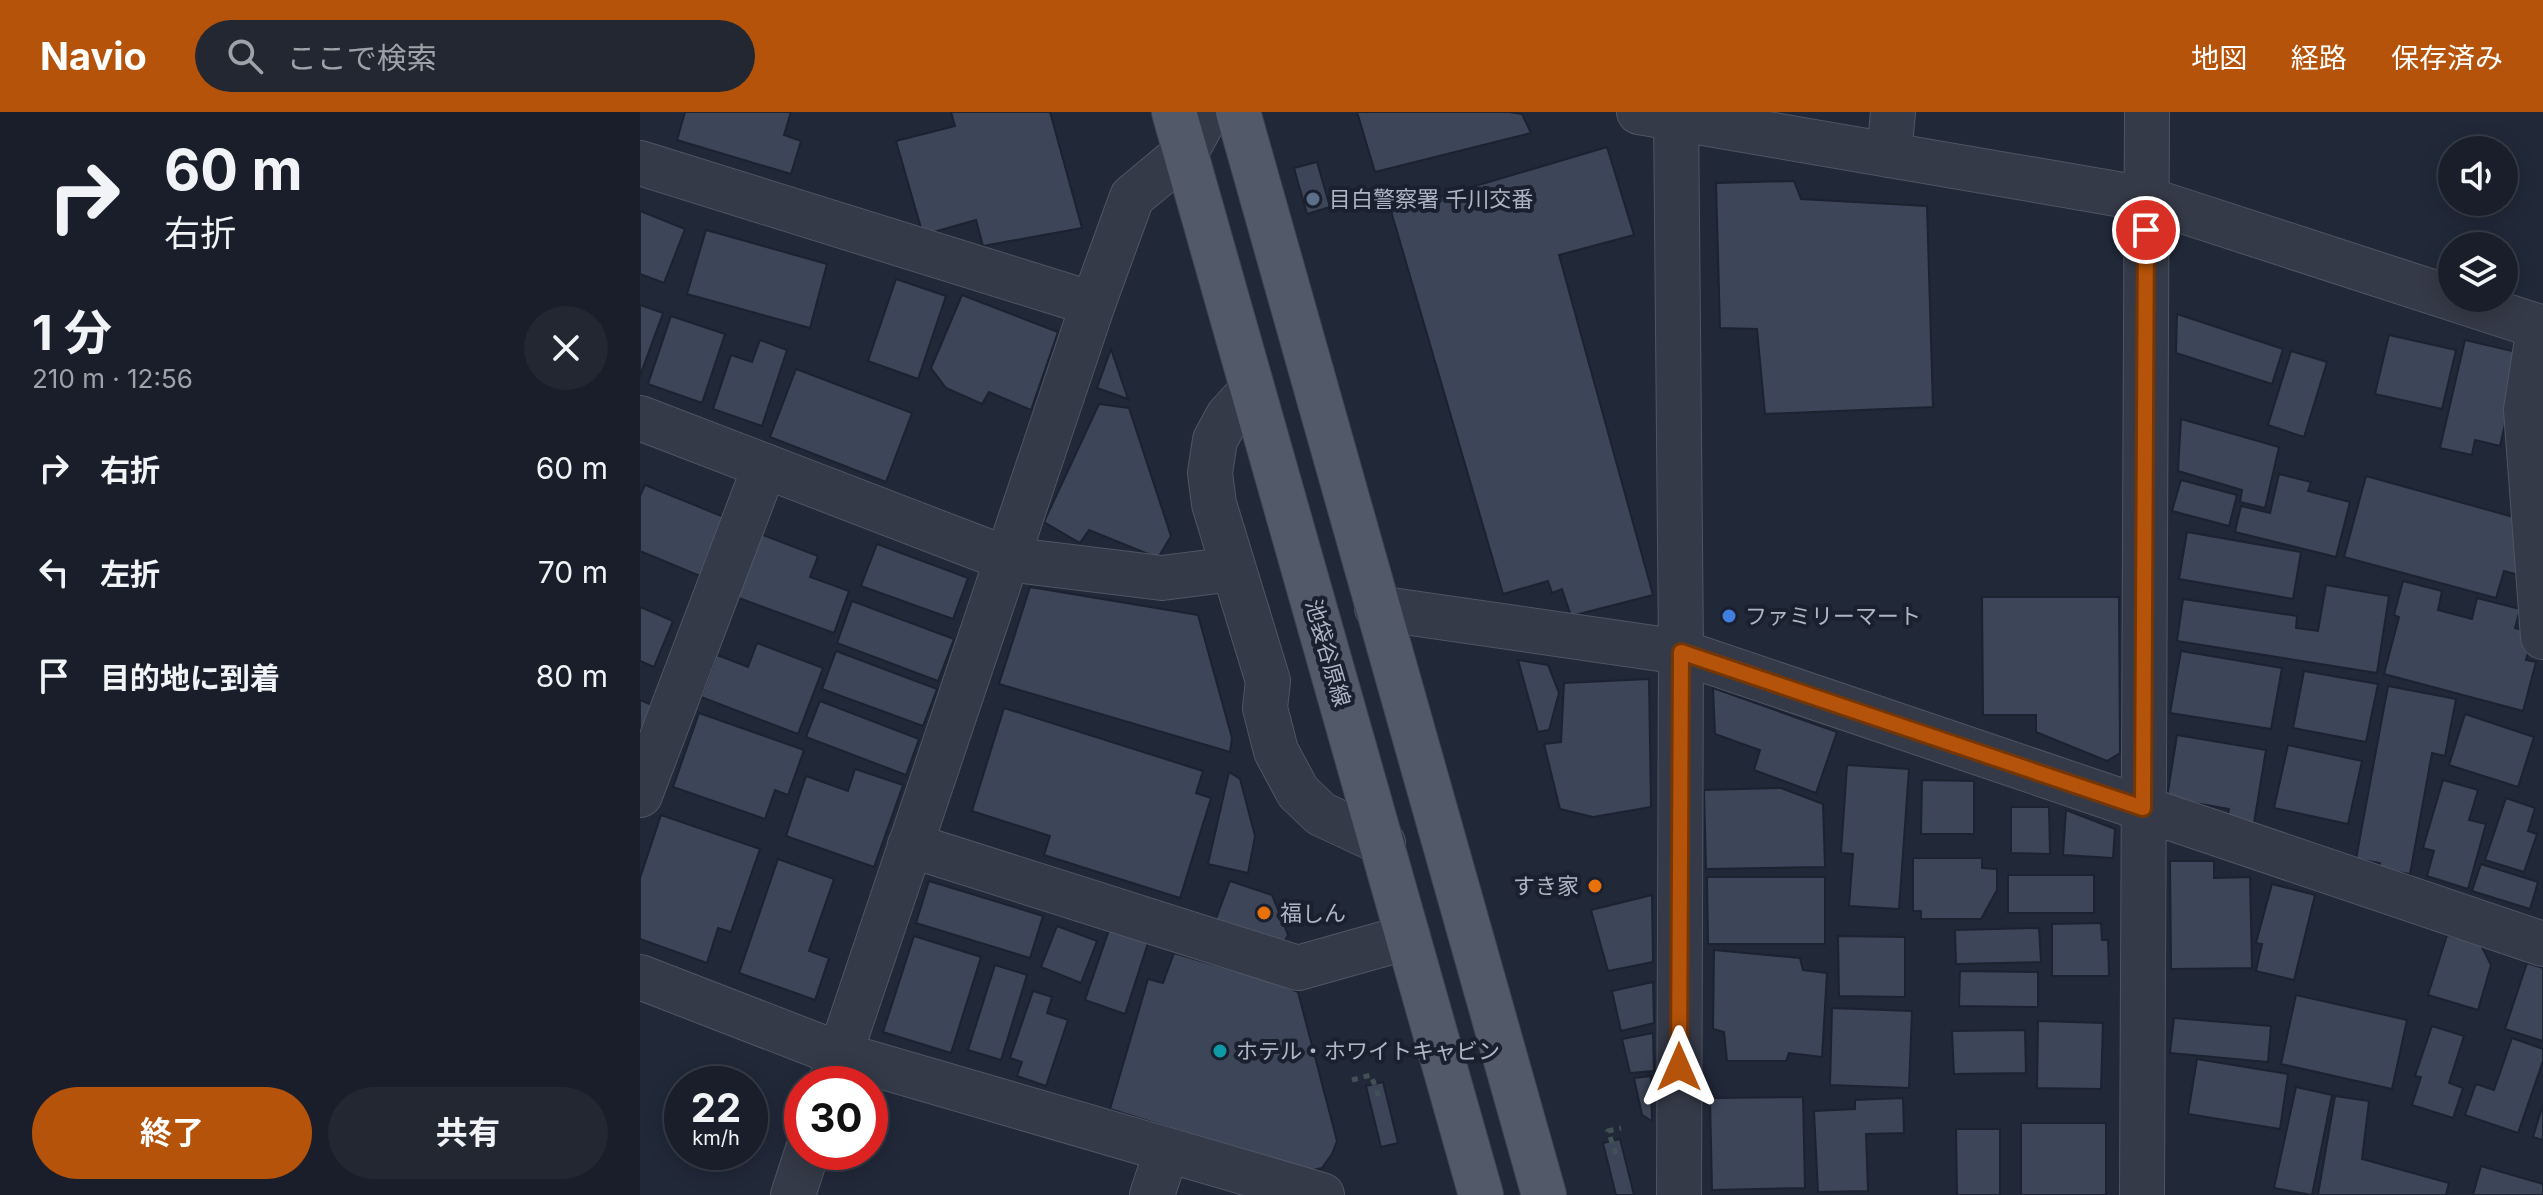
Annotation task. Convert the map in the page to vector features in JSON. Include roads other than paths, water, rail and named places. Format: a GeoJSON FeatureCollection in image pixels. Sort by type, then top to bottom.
{"type":"FeatureCollection","features":[{"type":"Feature","properties":{"kind":"main road"},"geometry":{"type":"LineString","coordinates":[[1238,112],[1544,1195]]}},
{"type":"Feature","properties":{"kind":"main road","name":"池袋谷原線"},"geometry":{"type":"LineString","coordinates":[[1180,132],[1481,1195]]}},
{"type":"Feature","properties":{"kind":"street"},"geometry":{"type":"LineString","coordinates":[[835,1066],[1132,197],[1180,132],[1208,112]]}},
{"type":"Feature","properties":{"kind":"street"},"geometry":{"type":"LineString","coordinates":[[1889,155],[1893,112]]}},
{"type":"Feature","properties":{"kind":"street"},"geometry":{"type":"LineString","coordinates":[[2142,1195],[2147,112]]}},
{"type":"Feature","properties":{"kind":"street"},"geometry":{"type":"LineString","coordinates":[[1679,1195],[1681,652],[1664,114],[2146,199],[2541,328],[2526,410],[2543,637]]}},
{"type":"Feature","properties":{"kind":"street"},"geometry":{"type":"LineString","coordinates":[[640,163],[1093,304]]}},
{"type":"Feature","properties":{"kind":"street"},"geometry":{"type":"LineString","coordinates":[[1251,391],[1228,416],[1215,440],[1210,473],[1214,504],[1268,681],[1265,708],[1276,751],[1298,792],[1321,814],[1383,843]]}},
{"type":"Feature","properties":{"kind":"street"},"geometry":{"type":"LineString","coordinates":[[640,418],[1007,559],[1162,578],[1233,569]]}},
{"type":"Feature","properties":{"kind":"street"},"geometry":{"type":"LineString","coordinates":[[640,795],[765,466]]}},
{"type":"Feature","properties":{"kind":"street"},"geometry":{"type":"LineString","coordinates":[[1377,608],[1681,652],[2543,944]]}},
{"type":"Feature","properties":{"kind":"street"},"geometry":{"type":"LineString","coordinates":[[910,845],[1298,968],[1408,937]]}},
{"type":"Feature","properties":{"kind":"street"},"geometry":{"type":"LineString","coordinates":[[640,977],[828,1066]]}},
{"type":"Feature","properties":{"kind":"street"},"geometry":{"type":"LineString","coordinates":[[888,1082],[1167,1150],[1322,1195]]}},
{"type":"Feature","properties":{"kind":"street"},"geometry":{"type":"LineString","coordinates":[[1152,1195],[1167,1150]]}},
{"type":"Feature","properties":{"kind":"street"},"geometry":{"type":"LineString","coordinates":[[793,1195],[801,1170]]}},
{"type":"Feature","properties":{"kind":"place","name":"目白警察署 千川交番"},"geometry":{"type":"Point","coordinates":[1313,199]}},
{"type":"Feature","properties":{"kind":"place","name":"ファミリーマート"},"geometry":{"type":"Point","coordinates":[1729,616]}},
{"type":"Feature","properties":{"kind":"place","name":"すき家"},"geometry":{"type":"Point","coordinates":[1595,886]}},
{"type":"Feature","properties":{"kind":"place","name":"福しん"},"geometry":{"type":"Point","coordinates":[1264,913]}},
{"type":"Feature","properties":{"kind":"place","name":"ホテル・ホワイトキャビン"},"geometry":{"type":"Point","coordinates":[1220,1051]}}]}
